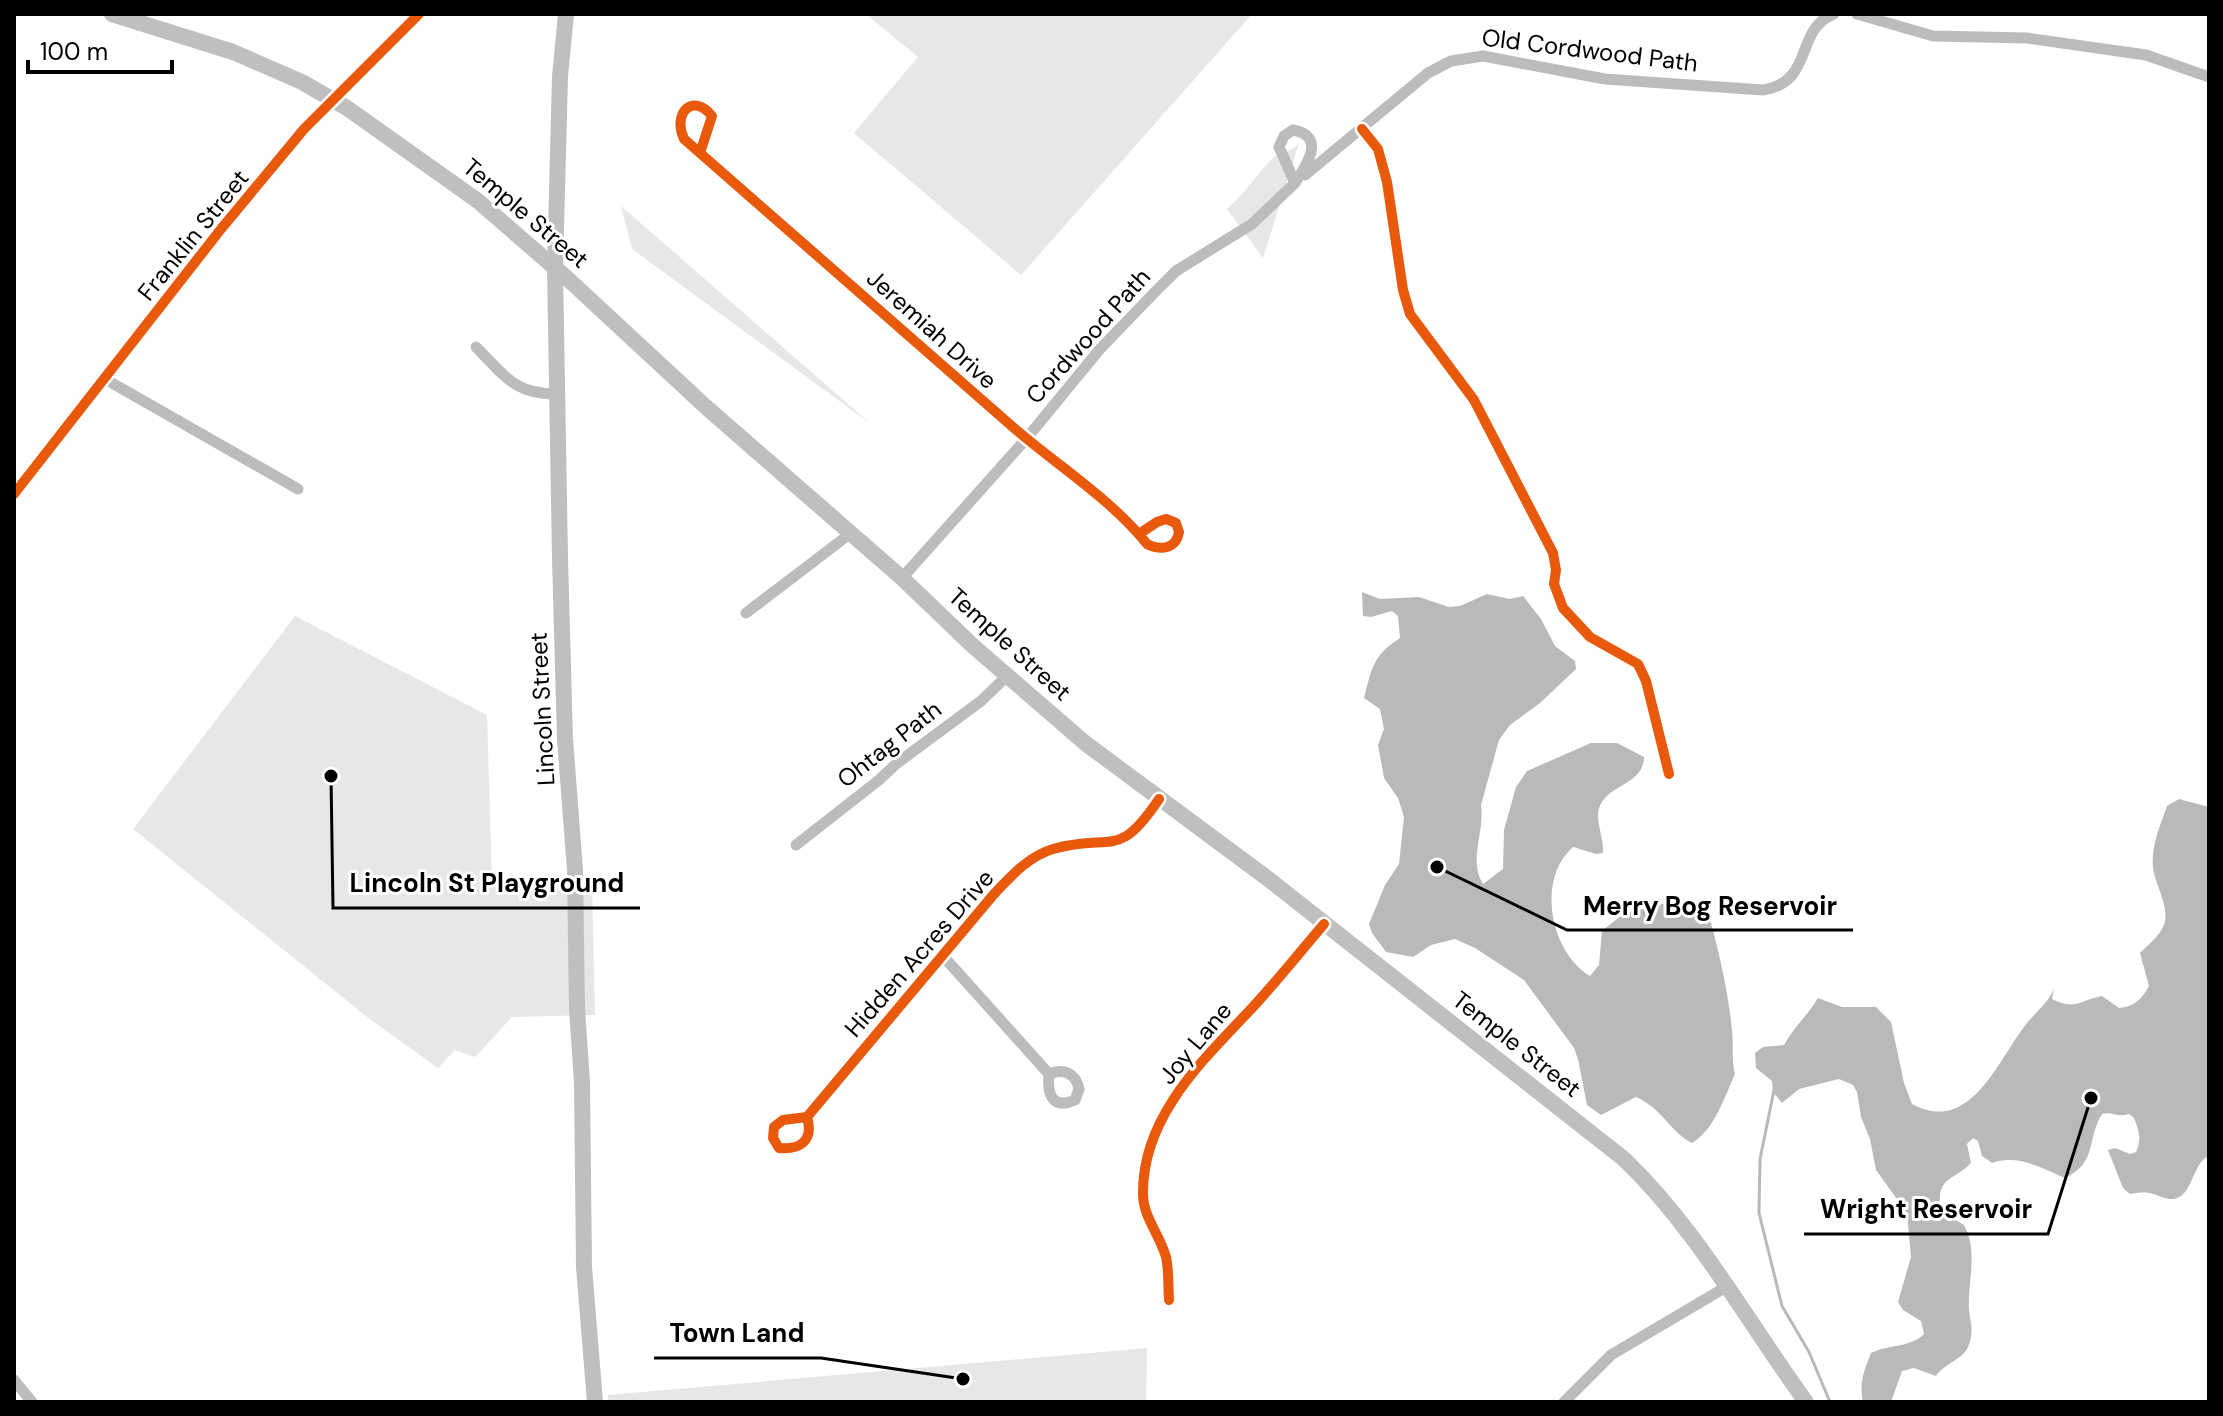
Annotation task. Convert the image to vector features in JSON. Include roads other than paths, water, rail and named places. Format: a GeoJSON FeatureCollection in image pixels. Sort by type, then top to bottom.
{"type":"FeatureCollection","features":[{"type":"Feature","properties":{"kind":"main road","name":"Temple Street"},"geometry":{"type":"LineString","coordinates":[[112,14],[233,52],[333,99],[478,201],[1085,743],[1324,924],[1624,1159],[1647,1181],[1676,1217],[1806,1402]]}},
{"type":"Feature","properties":{"kind":"main road","name":"Lincoln Street"},"geometry":{"type":"LineString","coordinates":[[566,14],[560,76],[555,268],[557,394],[565,739],[575,870],[577,1009],[582,1082],[584,1267],[595,1402]]}},
{"type":"Feature","properties":{"kind":"street","name":"Franklin Street"},"geometry":{"type":"LineString","coordinates":[[14,494],[221,229],[333,99],[419,14]]}},
{"type":"Feature","properties":{"kind":"street","name":"Old Cordwood Path"},"geometry":{"type":"LineString","coordinates":[[1295,183],[1437,67],[1451,61],[1475,56],[1605,79],[1751,91],[1777,88],[1794,75],[1818,24],[1834,14]]}},
{"type":"Feature","properties":{"kind":"street"},"geometry":{"type":"LineString","coordinates":[[1857,14],[1933,36],[2027,38],[2146,55],[2209,77]]}},
{"type":"Feature","properties":{"kind":"street"},"geometry":{"type":"LineString","coordinates":[[1362,129],[1378,149],[1387,182],[1403,290],[1410,314],[1474,400],[1553,553],[1556,570],[1554,584],[1563,608],[1590,637],[1638,664],[1646,681],[1669,774]]}},
{"type":"Feature","properties":{"kind":"street","name":"Jeremiah Drive"},"geometry":{"type":"LineString","coordinates":[[700,153],[1139,534]]}},
{"type":"Feature","properties":{"kind":"street","name":"Cordwood Path"},"geometry":{"type":"LineString","coordinates":[[902,578],[1026,439],[1100,349],[1156,291],[1176,271],[1252,224],[1295,183]]}},
{"type":"Feature","properties":{"kind":"street"},"geometry":{"type":"LineString","coordinates":[[476,347],[518,386],[533,394],[557,394]]}},
{"type":"Feature","properties":{"kind":"street"},"geometry":{"type":"LineString","coordinates":[[105,379],[298,489]]}},
{"type":"Feature","properties":{"kind":"street"},"geometry":{"type":"LineString","coordinates":[[746,613],[851,533]]}},
{"type":"Feature","properties":{"kind":"street","name":"Ohtag Path"},"geometry":{"type":"LineString","coordinates":[[796,845],[896,764],[981,701],[1007,676]]}},
{"type":"Feature","properties":{"kind":"street","name":"Hidden Acres Drive"},"geometry":{"type":"LineString","coordinates":[[807,1117],[994,894],[1031,860],[1064,847],[1120,841],[1143,823],[1159,799]]}},
{"type":"Feature","properties":{"kind":"street","name":"Joy Lane"},"geometry":{"type":"LineString","coordinates":[[1169,1300],[1166,1258],[1147,1217],[1143,1198],[1144,1163],[1152,1138],[1168,1106],[1214,1046],[1324,924]]}},
{"type":"Feature","properties":{"kind":"street"},"geometry":{"type":"LineString","coordinates":[[943,956],[1049,1074]]}},
{"type":"Feature","properties":{"kind":"street"},"geometry":{"type":"LineString","coordinates":[[1564,1402],[1611,1355],[1726,1287]]}},
{"type":"Feature","properties":{"kind":"street"},"geometry":{"type":"LineString","coordinates":[[14,1380],[32,1402]]}},
{"type":"Feature","properties":{"kind":"waterway"},"geometry":{"type":"LineString","coordinates":[[1774,1090],[1760,1159],[1759,1213],[1782,1306],[1809,1352],[1830,1402]]}},
{"type":"Feature","properties":{"kind":"place","name":"Lincoln St Playground"},"geometry":{"type":"Point","coordinates":[331,776]}},
{"type":"Feature","properties":{"kind":"place","name":"Merry Bog Reservoir"},"geometry":{"type":"Point","coordinates":[1437,867]}},
{"type":"Feature","properties":{"kind":"place","name":"Wright Reservoir"},"geometry":{"type":"Point","coordinates":[2091,1098]}},
{"type":"Feature","properties":{"kind":"place","name":"Town Land"},"geometry":{"type":"Point","coordinates":[963,1379]}}]}
